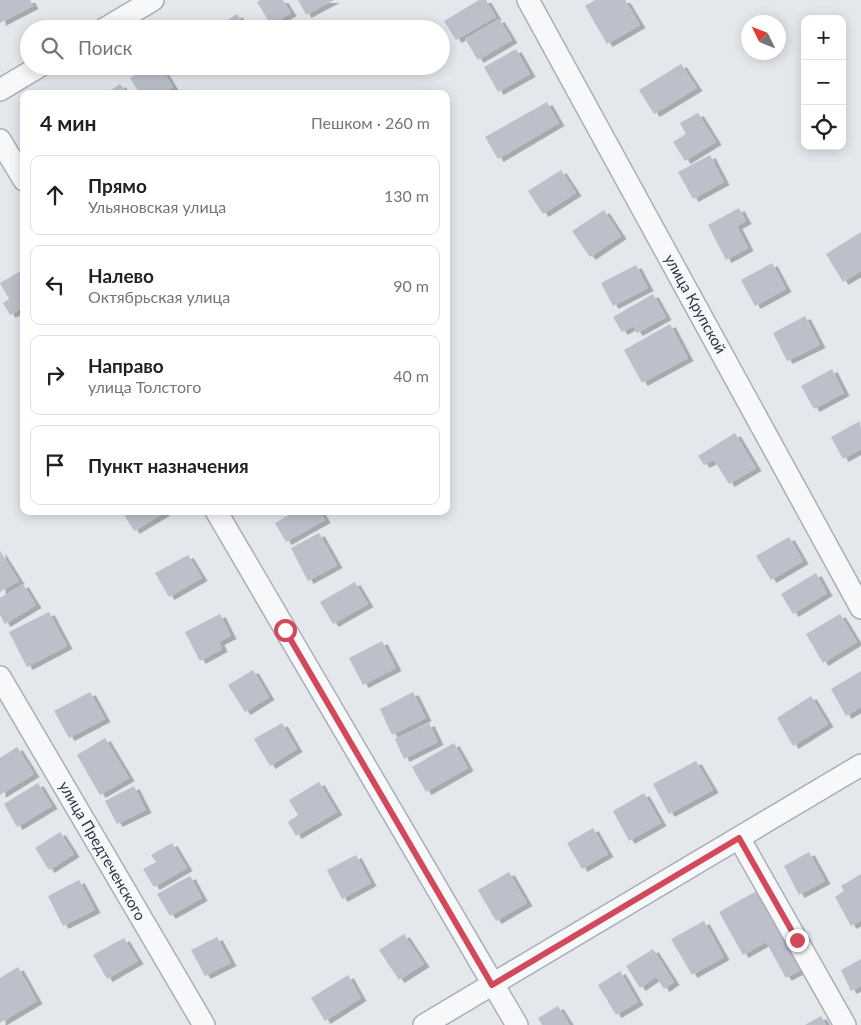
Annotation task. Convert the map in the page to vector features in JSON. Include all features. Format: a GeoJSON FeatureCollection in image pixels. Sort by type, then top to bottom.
{"type":"FeatureCollection","features":[{"type":"Feature","properties":{"kind":"street"},"geometry":{"type":"LineString","coordinates":[[119,20],[153,0]]}},
{"type":"Feature","properties":{"kind":"street","name":"улица Крупской"},"geometry":{"type":"LineString","coordinates":[[528,0],[861,608]]}},
{"type":"Feature","properties":{"kind":"street"},"geometry":{"type":"LineString","coordinates":[[0,90],[25,75]]}},
{"type":"Feature","properties":{"kind":"street"},"geometry":{"type":"LineString","coordinates":[[0,140],[20,173]]}},
{"type":"Feature","properties":{"kind":"street"},"geometry":{"type":"LineString","coordinates":[[218,515],[517,1025]]}},
{"type":"Feature","properties":{"kind":"street","name":"улица Предтеченского"},"geometry":{"type":"LineString","coordinates":[[0,677],[204,1025]]}},
{"type":"Feature","properties":{"kind":"street"},"geometry":{"type":"LineString","coordinates":[[424,1025],[861,765]]}},
{"type":"Feature","properties":{"kind":"street"},"geometry":{"type":"LineString","coordinates":[[739,838],[846,1025]]}},
{"type":"Feature","properties":{"kind":"building"},"geometry":{"type":"Polygon","coordinates":[[[0,0],[30,0],[33,6],[0,23],[0,0]]]}},
{"type":"Feature","properties":{"kind":"building"},"geometry":{"type":"Polygon","coordinates":[[[260,0],[283,0],[291,13],[279,20],[268,20],[257,2],[260,0]]]}},
{"type":"Feature","properties":{"kind":"building"},"geometry":{"type":"Polygon","coordinates":[[[298,0],[334,0],[306,15],[298,0]]]}},
{"type":"Feature","properties":{"kind":"building"},"geometry":{"type":"Polygon","coordinates":[[[479,0],[486,0],[496,17],[456,40],[450,30],[450,20],[446,20],[479,0]]]}},
{"type":"Feature","properties":{"kind":"building"},"geometry":{"type":"Polygon","coordinates":[[[595,0],[625,0],[640,25],[607,44],[585,6],[595,0]]]}},
{"type":"Feature","properties":{"kind":"building"},"geometry":{"type":"Polygon","coordinates":[[[237,14],[241,20],[227,20],[237,14]]]}},
{"type":"Feature","properties":{"kind":"building"},"geometry":{"type":"Polygon","coordinates":[[[499,19],[512,40],[478,60],[465,39],[499,19]]]}},
{"type":"Feature","properties":{"kind":"building"},"geometry":{"type":"Polygon","coordinates":[[[516,49],[530,74],[498,92],[484,67],[516,49]]]}},
{"type":"Feature","properties":{"kind":"building"},"geometry":{"type":"Polygon","coordinates":[[[681,64],[697,88],[654,114],[639,90],[681,64]]]}},
{"type":"Feature","properties":{"kind":"building"},"geometry":{"type":"Polygon","coordinates":[[[135,75],[166,75],[173,87],[168,90],[138,90],[130,78],[135,75]]]}},
{"type":"Feature","properties":{"kind":"building"},"geometry":{"type":"Polygon","coordinates":[[[120,84],[124,90],[111,90],[120,84]]]}},
{"type":"Feature","properties":{"kind":"building"},"geometry":{"type":"Polygon","coordinates":[[[547,102],[559,123],[498,159],[485,137],[547,102]]]}},
{"type":"Feature","properties":{"kind":"building"},"geometry":{"type":"Polygon","coordinates":[[[698,113],[716,142],[685,161],[673,142],[686,134],[680,123],[698,113]]]}},
{"type":"Feature","properties":{"kind":"building"},"geometry":{"type":"Polygon","coordinates":[[[710,155],[724,182],[693,199],[678,172],[710,155]]]}},
{"type":"Feature","properties":{"kind":"building"},"geometry":{"type":"Polygon","coordinates":[[[561,170],[576,193],[543,214],[528,191],[561,170]]]}},
{"type":"Feature","properties":{"kind":"building"},"geometry":{"type":"Polygon","coordinates":[[[739,208],[746,221],[737,226],[748,248],[726,260],[708,225],[739,208]]]}},
{"type":"Feature","properties":{"kind":"building"},"geometry":{"type":"Polygon","coordinates":[[[604,210],[621,236],[590,257],[572,231],[604,210]]]}},
{"type":"Feature","properties":{"kind":"building"},"geometry":{"type":"Polygon","coordinates":[[[861,232],[861,271],[843,282],[826,254],[861,232]]]}},
{"type":"Feature","properties":{"kind":"building"},"geometry":{"type":"Polygon","coordinates":[[[772,263],[786,289],[755,306],[741,280],[772,263]]]}},
{"type":"Feature","properties":{"kind":"building"},"geometry":{"type":"Polygon","coordinates":[[[636,265],[648,288],[613,306],[601,283],[636,265]]]}},
{"type":"Feature","properties":{"kind":"building"},"geometry":{"type":"Polygon","coordinates":[[[20,271],[20,309],[10,315],[3,303],[9,299],[0,283],[20,271]]]}},
{"type":"Feature","properties":{"kind":"building"},"geometry":{"type":"Polygon","coordinates":[[[653,294],[666,317],[637,333],[633,326],[622,332],[613,317],[653,294]]]}},
{"type":"Feature","properties":{"kind":"building"},"geometry":{"type":"Polygon","coordinates":[[[805,316],[820,345],[787,361],[773,333],[805,316]]]}},
{"type":"Feature","properties":{"kind":"building"},"geometry":{"type":"Polygon","coordinates":[[[670,324],[688,358],[642,383],[624,350],[670,324]]]}},
{"type":"Feature","properties":{"kind":"building"},"geometry":{"type":"Polygon","coordinates":[[[832,369],[844,393],[814,409],[801,386],[832,369]]]}},
{"type":"Feature","properties":{"kind":"building"},"geometry":{"type":"Polygon","coordinates":[[[860,421],[861,449],[843,459],[831,437],[860,421]]]}},
{"type":"Feature","properties":{"kind":"building"},"geometry":{"type":"Polygon","coordinates":[[[735,433],[756,468],[729,484],[714,460],[704,465],[698,456],[735,433]]]}},
{"type":"Feature","properties":{"kind":"building"},"geometry":{"type":"Polygon","coordinates":[[[124,515],[161,515],[134,531],[124,515]]]}},
{"type":"Feature","properties":{"kind":"building"},"geometry":{"type":"Polygon","coordinates":[[[289,515],[322,515],[325,520],[286,542],[275,523],[289,515]]]}},
{"type":"Feature","properties":{"kind":"building"},"geometry":{"type":"Polygon","coordinates":[[[319,533],[337,565],[308,581],[291,548],[319,533]]]}},
{"type":"Feature","properties":{"kind":"building"},"geometry":{"type":"Polygon","coordinates":[[[789,537],[803,561],[771,580],[756,556],[789,537]]]}},
{"type":"Feature","properties":{"kind":"building"},"geometry":{"type":"Polygon","coordinates":[[[0,551],[19,581],[0,592],[0,551]]]}},
{"type":"Feature","properties":{"kind":"building"},"geometry":{"type":"Polygon","coordinates":[[[188,555],[202,578],[169,597],[155,573],[188,555]]]}},
{"type":"Feature","properties":{"kind":"building"},"geometry":{"type":"Polygon","coordinates":[[[816,573],[827,593],[793,614],[781,594],[816,573]]]}},
{"type":"Feature","properties":{"kind":"building"},"geometry":{"type":"Polygon","coordinates":[[[355,582],[368,604],[333,624],[320,602],[355,582]]]}},
{"type":"Feature","properties":{"kind":"building"},"geometry":{"type":"Polygon","coordinates":[[[23,584],[36,605],[5,624],[0,615],[0,598],[23,584]]]}},
{"type":"Feature","properties":{"kind":"building"},"geometry":{"type":"Polygon","coordinates":[[[49,612],[67,646],[27,667],[9,632],[49,612]]]}},
{"type":"Feature","properties":{"kind":"building"},"geometry":{"type":"Polygon","coordinates":[[[220,614],[231,636],[219,642],[222,649],[200,661],[185,632],[220,614]]]}},
{"type":"Feature","properties":{"kind":"building"},"geometry":{"type":"Polygon","coordinates":[[[840,614],[857,642],[823,663],[806,634],[840,614]]]}},
{"type":"Feature","properties":{"kind":"building"},"geometry":{"type":"Polygon","coordinates":[[[382,641],[396,668],[363,685],[349,658],[382,641]]]}},
{"type":"Feature","properties":{"kind":"building"},"geometry":{"type":"Polygon","coordinates":[[[253,670],[269,697],[245,712],[228,685],[253,670]]]}},
{"type":"Feature","properties":{"kind":"building"},"geometry":{"type":"Polygon","coordinates":[[[861,671],[861,707],[846,716],[831,689],[861,671]]]}},
{"type":"Feature","properties":{"kind":"building"},"geometry":{"type":"Polygon","coordinates":[[[90,692],[105,719],[69,738],[54,711],[90,692]]]}},
{"type":"Feature","properties":{"kind":"building"},"geometry":{"type":"Polygon","coordinates":[[[413,692],[426,718],[392,735],[380,709],[413,692]]]}},
{"type":"Feature","properties":{"kind":"building"},"geometry":{"type":"Polygon","coordinates":[[[811,696],[828,724],[793,746],[777,718],[811,696]]]}},
{"type":"Feature","properties":{"kind":"building"},"geometry":{"type":"Polygon","coordinates":[[[282,723],[297,749],[270,766],[254,739],[282,723]]]}},
{"type":"Feature","properties":{"kind":"building"},"geometry":{"type":"Polygon","coordinates":[[[429,723],[438,742],[404,759],[395,739],[429,723]]]}},
{"type":"Feature","properties":{"kind":"building"},"geometry":{"type":"Polygon","coordinates":[[[105,738],[129,778],[100,795],[77,755],[105,738]]]}},
{"type":"Feature","properties":{"kind":"building"},"geometry":{"type":"Polygon","coordinates":[[[454,743],[468,768],[426,792],[412,767],[454,743]]]}},
{"type":"Feature","properties":{"kind":"building"},"geometry":{"type":"Polygon","coordinates":[[[17,747],[34,774],[0,795],[0,758],[17,747]]]}},
{"type":"Feature","properties":{"kind":"building"},"geometry":{"type":"Polygon","coordinates":[[[696,761],[713,790],[669,814],[653,784],[696,761]]]}},
{"type":"Feature","properties":{"kind":"building"},"geometry":{"type":"Polygon","coordinates":[[[319,782],[337,812],[296,836],[288,822],[298,815],[289,800],[319,782]]]}},
{"type":"Feature","properties":{"kind":"building"},"geometry":{"type":"Polygon","coordinates":[[[38,783],[52,806],[17,827],[4,804],[38,783]]]}},
{"type":"Feature","properties":{"kind":"building"},"geometry":{"type":"Polygon","coordinates":[[[134,786],[146,810],[117,824],[105,801],[134,786]]]}},
{"type":"Feature","properties":{"kind":"building"},"geometry":{"type":"Polygon","coordinates":[[[644,793],[661,823],[629,841],[613,811],[644,793]]]}},
{"type":"Feature","properties":{"kind":"building"},"geometry":{"type":"Polygon","coordinates":[[[593,828],[608,854],[582,869],[567,843],[593,828]]]}},
{"type":"Feature","properties":{"kind":"building"},"geometry":{"type":"Polygon","coordinates":[[[60,832],[74,854],[49,870],[35,848],[60,832]]]}},
{"type":"Feature","properties":{"kind":"building"},"geometry":{"type":"Polygon","coordinates":[[[172,843],[187,868],[154,887],[143,869],[156,862],[151,855],[172,843]]]}},
{"type":"Feature","properties":{"kind":"building"},"geometry":{"type":"Polygon","coordinates":[[[809,852],[825,881],[799,895],[784,866],[809,852]]]}},
{"type":"Feature","properties":{"kind":"building"},"geometry":{"type":"Polygon","coordinates":[[[356,855],[371,883],[342,899],[327,870],[356,855]]]}},
{"type":"Feature","properties":{"kind":"building"},"geometry":{"type":"Polygon","coordinates":[[[509,872],[527,903],[496,921],[478,890],[509,872]]]}},
{"type":"Feature","properties":{"kind":"building"},"geometry":{"type":"Polygon","coordinates":[[[861,874],[861,920],[851,926],[835,897],[844,891],[841,886],[861,874]]]}},
{"type":"Feature","properties":{"kind":"building"},"geometry":{"type":"Polygon","coordinates":[[[190,876],[202,898],[170,916],[157,894],[190,876]]]}},
{"type":"Feature","properties":{"kind":"building"},"geometry":{"type":"Polygon","coordinates":[[[79,880],[95,910],[63,926],[48,896],[79,880]]]}},
{"type":"Feature","properties":{"kind":"building"},"geometry":{"type":"Polygon","coordinates":[[[762,888],[806,967],[786,978],[766,942],[743,955],[719,912],[762,888]]]}},
{"type":"Feature","properties":{"kind":"building"},"geometry":{"type":"Polygon","coordinates":[[[704,921],[724,957],[692,975],[671,939],[704,921]]]}},
{"type":"Feature","properties":{"kind":"building"},"geometry":{"type":"Polygon","coordinates":[[[404,934],[424,964],[399,980],[379,950],[404,934]]]}},
{"type":"Feature","properties":{"kind":"building"},"geometry":{"type":"Polygon","coordinates":[[[217,937],[231,963],[205,976],[191,950],[217,937]]]}},
{"type":"Feature","properties":{"kind":"building"},"geometry":{"type":"Polygon","coordinates":[[[124,938],[138,961],[107,979],[93,955],[124,938]]]}},
{"type":"Feature","properties":{"kind":"building"},"geometry":{"type":"Polygon","coordinates":[[[653,949],[674,982],[664,989],[656,977],[640,988],[626,966],[653,949]]]}},
{"type":"Feature","properties":{"kind":"building"},"geometry":{"type":"Polygon","coordinates":[[[861,959],[861,986],[851,991],[841,970],[861,959]]]}},
{"type":"Feature","properties":{"kind":"building"},"geometry":{"type":"Polygon","coordinates":[[[18,967],[37,1001],[0,1023],[0,978],[18,967]]]}},
{"type":"Feature","properties":{"kind":"building"},"geometry":{"type":"Polygon","coordinates":[[[620,971],[638,1002],[616,1015],[598,985],[620,971]]]}},
{"type":"Feature","properties":{"kind":"building"},"geometry":{"type":"Polygon","coordinates":[[[348,975],[361,998],[325,1021],[311,998],[348,975]]]}},
{"type":"Feature","properties":{"kind":"building"},"geometry":{"type":"Polygon","coordinates":[[[558,1006],[570,1025],[542,1025],[538,1018],[558,1006]]]}},
{"type":"Feature","properties":{"kind":"building"},"geometry":{"type":"Polygon","coordinates":[[[821,1016],[826,1025],[805,1025],[821,1016]]]}},
{"type":"Feature","properties":{"kind":"route"},"geometry":{"type":"LineString","coordinates":[[285,630],[492,985],[739,838],[797,940]]}}]}
